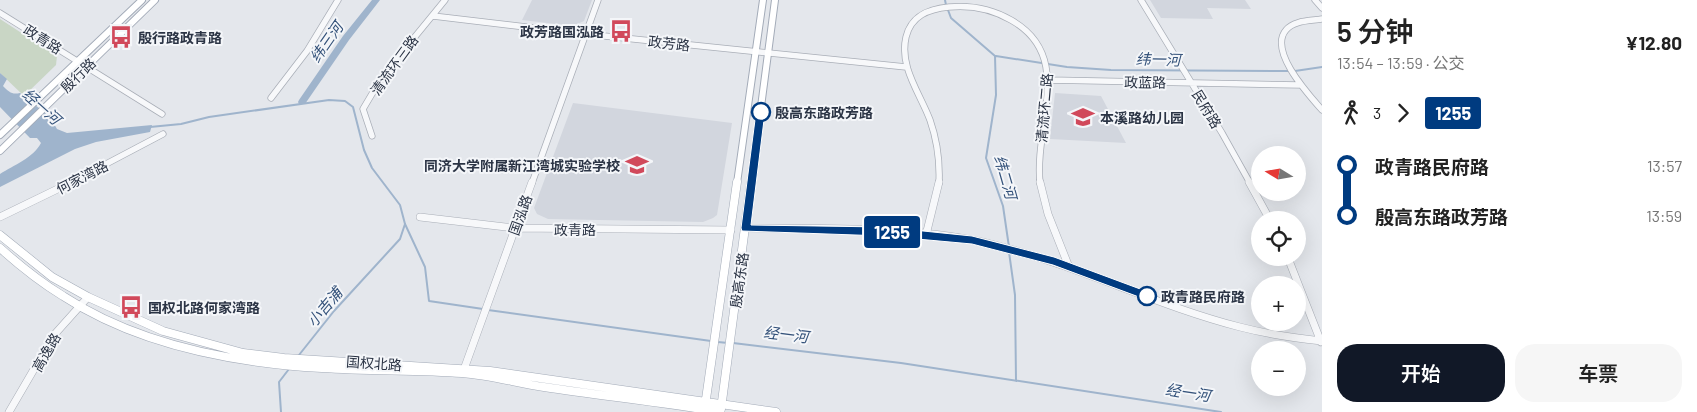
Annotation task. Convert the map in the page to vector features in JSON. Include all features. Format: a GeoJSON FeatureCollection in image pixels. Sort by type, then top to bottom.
{"type":"FeatureCollection","features":[{"type":"Feature","properties":{"kind":"main road","name":"殷行路"},"geometry":{"type":"LineString","coordinates":[[0,135],[42,92],[59,79],[142,0]]}},
{"type":"Feature","properties":{"kind":"main road","name":"殷行路"},"geometry":{"type":"LineString","coordinates":[[0,151],[155,0]]}},
{"type":"Feature","properties":{"kind":"main road","name":"殷高东路"},"geometry":{"type":"LineString","coordinates":[[704,408],[757,52],[763,0]]}},
{"type":"Feature","properties":{"kind":"main road","name":"殷高东路"},"geometry":{"type":"LineString","coordinates":[[721,410],[775,0]]}},
{"type":"Feature","properties":{"kind":"main road"},"geometry":{"type":"LineString","coordinates":[[0,129],[9,124]]}},
{"type":"Feature","properties":{"kind":"main road","name":"国权北路"},"geometry":{"type":"LineString","coordinates":[[0,235],[52,277],[88,298],[163,331],[243,353],[282,361]]}},
{"type":"Feature","properties":{"kind":"main road","name":"国权北路"},"geometry":{"type":"LineString","coordinates":[[0,248],[44,285],[80,306],[157,338],[212,354],[307,363],[463,371],[595,385],[704,408],[776,412]]}},
{"type":"Feature","properties":{"kind":"street"},"geometry":{"type":"LineString","coordinates":[[271,98],[293,74],[338,0]]}},
{"type":"Feature","properties":{"kind":"street","name":"清流环三路"},"geometry":{"type":"LineString","coordinates":[[372,136],[363,108],[382,77],[445,0]]}},
{"type":"Feature","properties":{"kind":"street","name":"国泓路"},"geometry":{"type":"LineString","coordinates":[[463,371],[598,0]]}},
{"type":"Feature","properties":{"kind":"street","name":"民府路"},"geometry":{"type":"LineString","coordinates":[[1141,0],[1250,181],[1265,211]]}},
{"type":"Feature","properties":{"kind":"street"},"geometry":{"type":"LineString","coordinates":[[1316,0],[1322,8]]}},
{"type":"Feature","properties":{"kind":"street","name":"清流环二路"},"geometry":{"type":"LineString","coordinates":[[926,235],[940,190],[938,150],[917,89],[906,67],[906,37],[909,26],[924,11],[966,3],[1002,15],[1025,27],[1040,43],[1048,68],[1049,80],[1040,145],[1040,180],[1048,214],[1069,267]]}},
{"type":"Feature","properties":{"kind":"street","name":"政青路"},"geometry":{"type":"LineString","coordinates":[[0,12],[162,114]]}},
{"type":"Feature","properties":{"kind":"street","name":"政芳路"},"geometry":{"type":"LineString","coordinates":[[433,16],[768,54],[906,67]]}},
{"type":"Feature","properties":{"kind":"street"},"geometry":{"type":"LineString","coordinates":[[1322,20],[1296,22],[1283,31],[1280,38],[1282,51],[1300,85],[1322,110]]}},
{"type":"Feature","properties":{"kind":"street","name":"政蓝路"},"geometry":{"type":"LineString","coordinates":[[1049,80],[1300,85]]}},
{"type":"Feature","properties":{"kind":"street","name":"何家湾路"},"geometry":{"type":"LineString","coordinates":[[0,217],[55,191],[163,134]]}},
{"type":"Feature","properties":{"kind":"street","name":"政青路"},"geometry":{"type":"LineString","coordinates":[[420,217],[516,228],[731,230]]}},
{"type":"Feature","properties":{"kind":"street"},"geometry":{"type":"LineString","coordinates":[[746,228],[884,232],[972,240],[1018,251],[1069,267],[1220,321],[1298,339],[1322,342],[1291,266]]}},
{"type":"Feature","properties":{"kind":"street","name":"高逸路"},"geometry":{"type":"LineString","coordinates":[[9,412],[28,384],[50,341],[88,298]]}},
{"type":"Feature","properties":{"kind":"shaded area"},"geometry":{"type":"Polygon","coordinates":[[[532,0],[592,0],[584,21],[573,26],[522,20],[532,0]]]}},
{"type":"Feature","properties":{"kind":"shaded area"},"geometry":{"type":"Polygon","coordinates":[[[1150,0],[1245,0],[1251,9],[1207,8],[1213,19],[1161,18],[1150,0]]]}},
{"type":"Feature","properties":{"kind":"shaded area","name":"本溪路幼儿园"},"geometry":{"type":"Polygon","coordinates":[[[1055,93],[1101,96],[1126,143],[1050,139],[1055,93]]]}},
{"type":"Feature","properties":{"kind":"shaded area","name":"同济大学附属新江湾城实验学校"},"geometry":{"type":"Polygon","coordinates":[[[573,103],[732,123],[717,215],[703,222],[548,219],[537,214],[534,208],[573,103]]]}},
{"type":"Feature","properties":{"kind":"green space"},"geometry":{"type":"Polygon","coordinates":[[[0,19],[57,56],[56,65],[24,96],[0,73],[0,19]]]}},
{"type":"Feature","properties":{"kind":"water"},"geometry":{"type":"Polygon","coordinates":[[[0,73],[7,79],[3,86],[7,90],[17,94],[20,93],[50,117],[57,129],[67,133],[152,125],[150,132],[96,142],[75,149],[0,187],[0,174],[23,161],[41,143],[37,138],[30,138],[0,107],[0,73]]]}},
{"type":"Feature","properties":{"kind":"waterway","name":"纬三河"},"geometry":{"type":"LineString","coordinates":[[302,102],[346,38],[376,0]]}},
{"type":"Feature","properties":{"kind":"waterway","name":"纬二河"},"geometry":{"type":"LineString","coordinates":[[945,0],[946,5]]}},
{"type":"Feature","properties":{"kind":"waterway","name":"纬二河"},"geometry":{"type":"LineString","coordinates":[[948,10],[951,18],[995,56],[996,95],[986,158],[1003,206],[1009,247]]}},
{"type":"Feature","properties":{"kind":"waterway","name":"纬一河"},"geometry":{"type":"LineString","coordinates":[[996,56],[1067,67],[1111,70],[1290,71]]}},
{"type":"Feature","properties":{"kind":"waterway","name":"纬一河"},"geometry":{"type":"LineString","coordinates":[[1295,71],[1322,67]]}},
{"type":"Feature","properties":{"kind":"waterway"},"geometry":{"type":"LineString","coordinates":[[150,127],[181,124],[209,117],[329,100],[345,101],[353,107],[364,150],[372,168],[400,205],[405,224]]}},
{"type":"Feature","properties":{"kind":"waterway","name":"小吉浦"},"geometry":{"type":"LineString","coordinates":[[299,355],[334,311],[400,239],[405,224]]}},
{"type":"Feature","properties":{"kind":"waterway","name":"经一河"},"geometry":{"type":"LineString","coordinates":[[405,224],[425,267],[429,301],[483,309]]}},
{"type":"Feature","properties":{"kind":"waterway","name":"纬二河"},"geometry":{"type":"LineString","coordinates":[[1009,252],[1015,295],[1016,381]]}},
{"type":"Feature","properties":{"kind":"waterway","name":"经一河"},"geometry":{"type":"LineString","coordinates":[[488,310],[711,341]]}},
{"type":"Feature","properties":{"kind":"waterway","name":"经一河"},"geometry":{"type":"LineString","coordinates":[[718,342],[728,343]]}},
{"type":"Feature","properties":{"kind":"waterway","name":"经一河"},"geometry":{"type":"LineString","coordinates":[[733,343],[901,363],[1016,381]]}},
{"type":"Feature","properties":{"kind":"waterway","name":"小吉浦"},"geometry":{"type":"LineString","coordinates":[[281,412],[279,382],[289,369]]}},
{"type":"Feature","properties":{"kind":"waterway","name":"经一河"},"geometry":{"type":"LineString","coordinates":[[1016,381],[1221,412]]}},
{"type":"Feature","properties":{"kind":"bus line","name":"1255"},"geometry":{"type":"LineString","coordinates":[[761,112],[746,228],[884,232],[972,240],[1054,262],[1147,296]]}},
{"type":"Feature","properties":{"kind":"place","name":"政芳路国泓路"},"geometry":{"type":"Point","coordinates":[621,31]}},
{"type":"Feature","properties":{"kind":"place","name":"殷行路政青路"},"geometry":{"type":"Point","coordinates":[121,37]}},
{"type":"Feature","properties":{"kind":"place","name":"殷高东路政芳路"},"geometry":{"type":"Point","coordinates":[761,112]}},
{"type":"Feature","properties":{"kind":"place","name":"本溪路幼儿园"},"geometry":{"type":"Point","coordinates":[1083,117]}},
{"type":"Feature","properties":{"kind":"place","name":"同济大学附属新江湾城实验学校"},"geometry":{"type":"Point","coordinates":[637,165]}},
{"type":"Feature","properties":{"kind":"place","name":"政青路民府路"},"geometry":{"type":"Point","coordinates":[1147,296]}},
{"type":"Feature","properties":{"kind":"place","name":"国权北路何家湾路"},"geometry":{"type":"Point","coordinates":[131,307]}}]}
